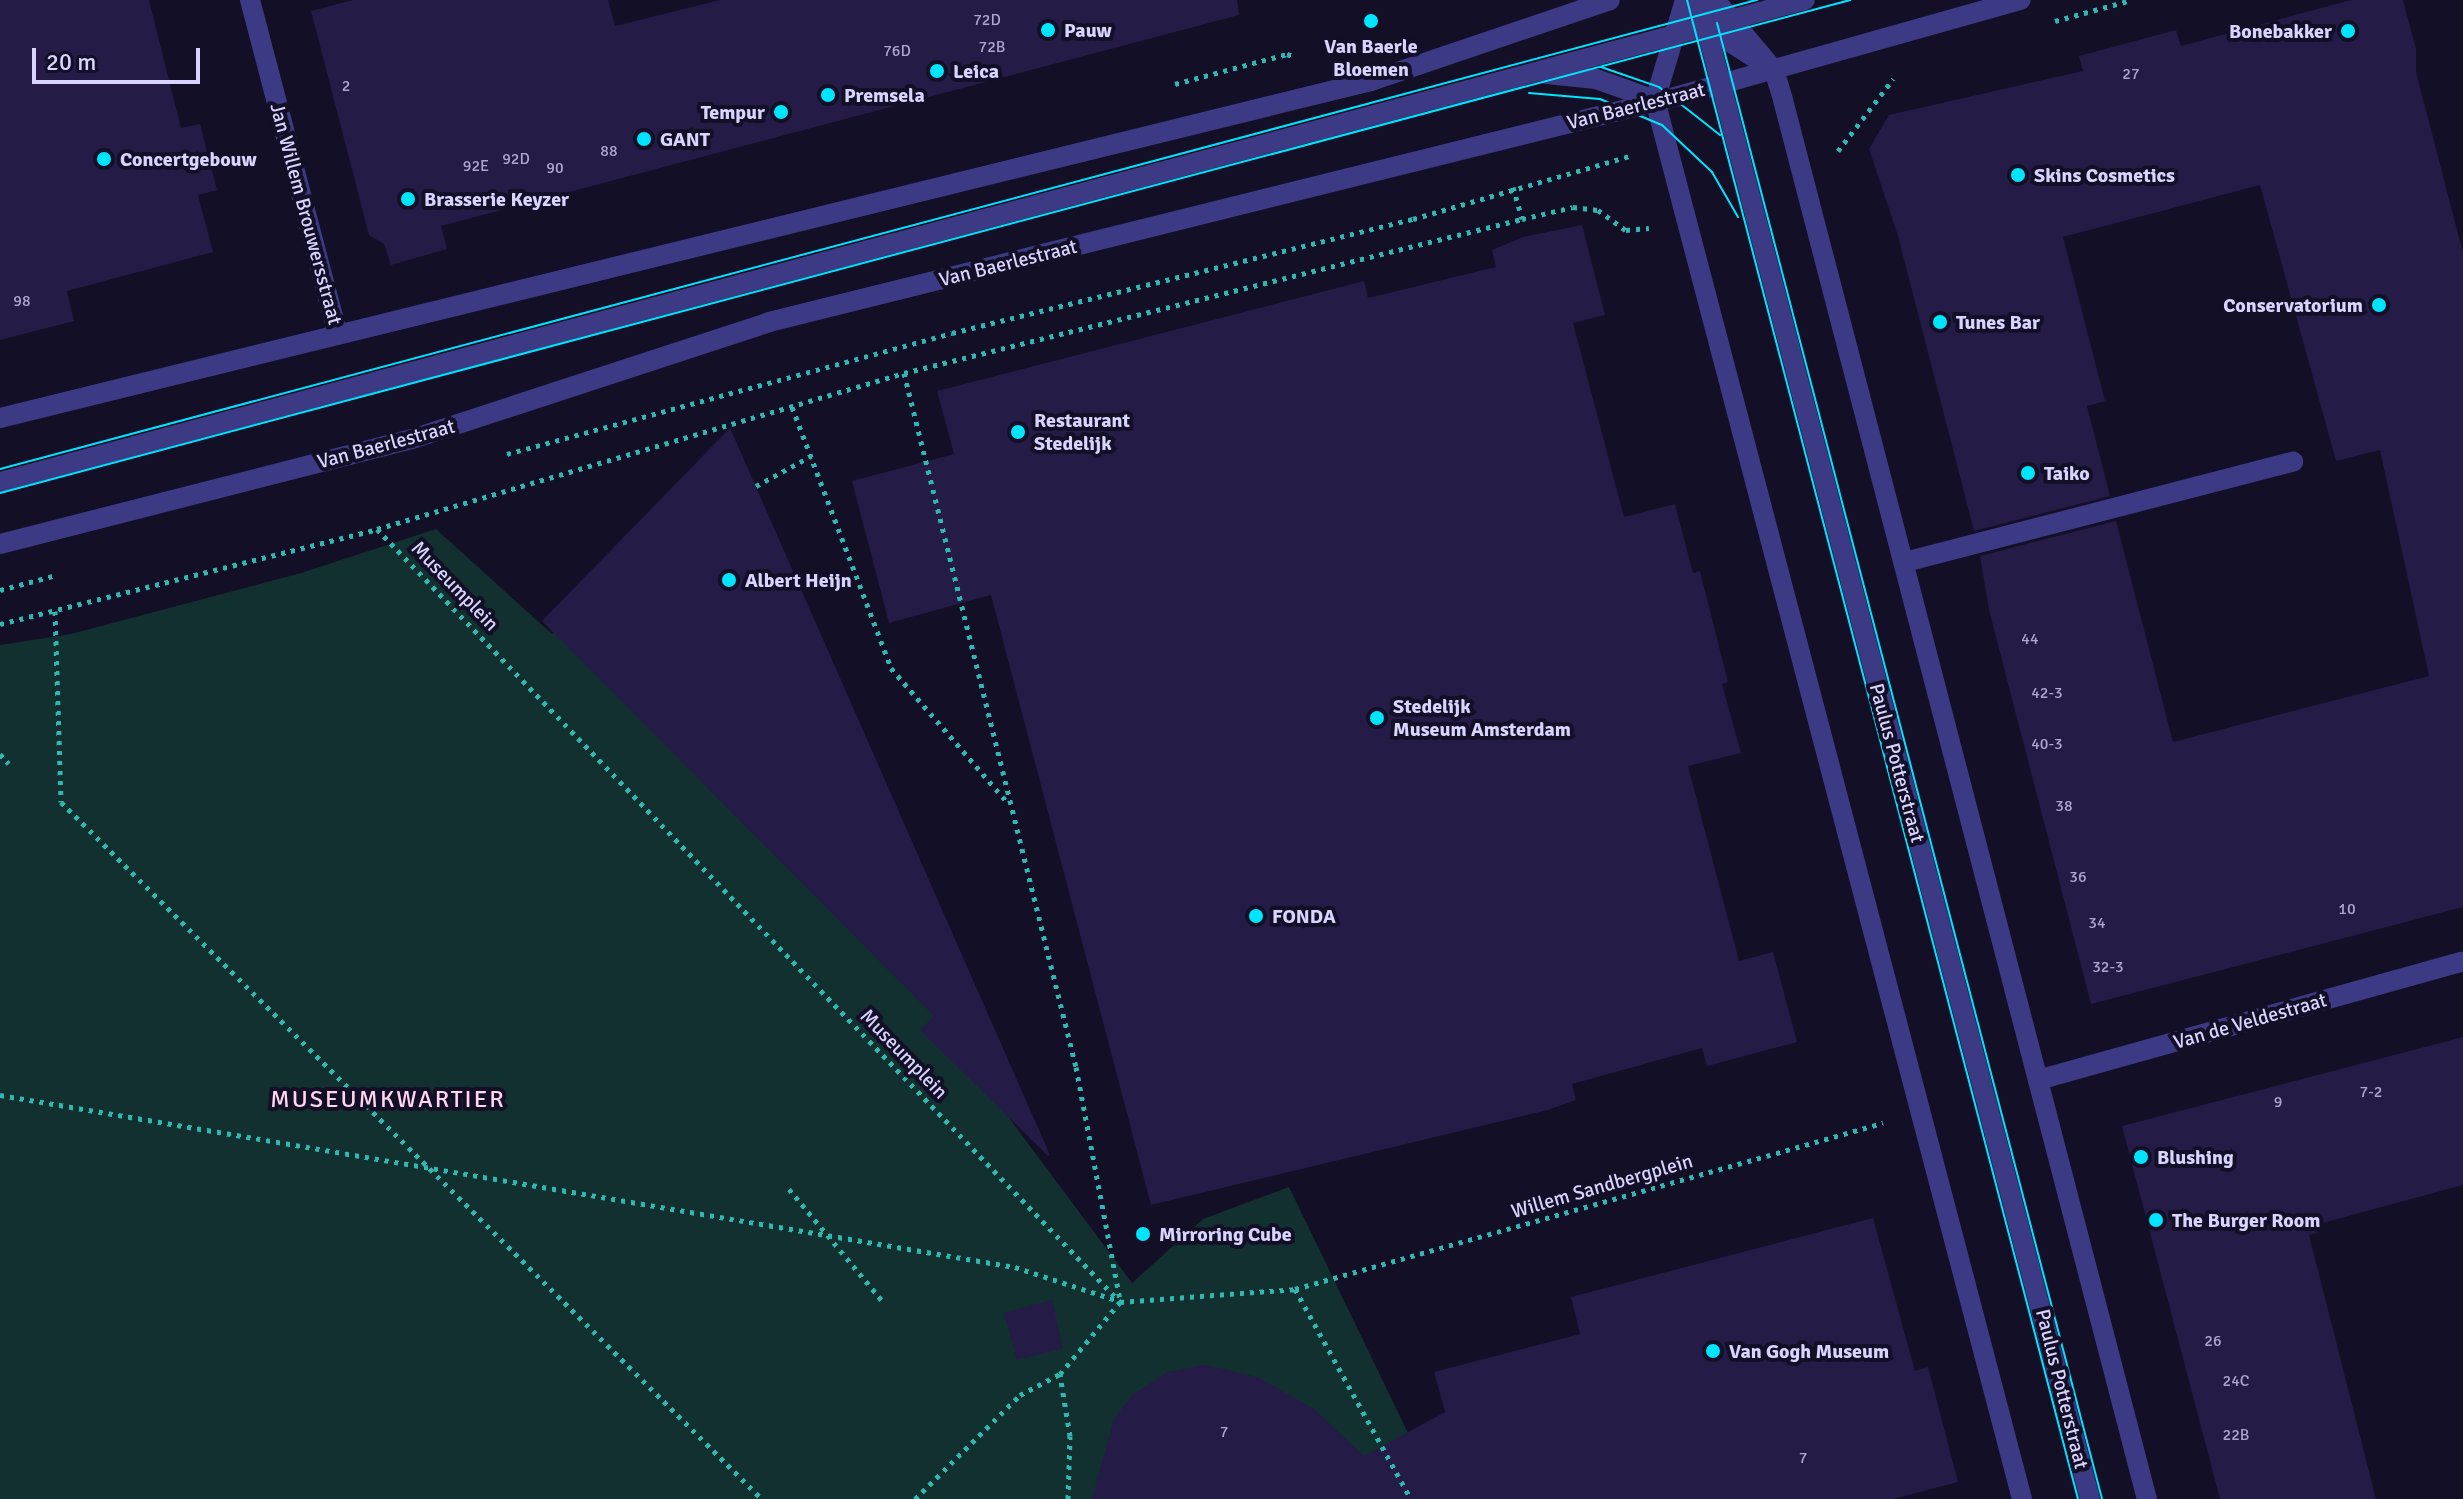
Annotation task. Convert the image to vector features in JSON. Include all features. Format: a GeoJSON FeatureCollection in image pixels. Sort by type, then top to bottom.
{"type":"FeatureCollection","features":[{"type":"Feature","properties":{"kind":"street","name":"Jan Willem Brouwersstraat"},"geometry":{"type":"LineString","coordinates":[[250,0],[338,335]]}},
{"type":"Feature","properties":{"kind":"street"},"geometry":{"type":"LineString","coordinates":[[0,418],[1371,81],[1610,0]]}},
{"type":"Feature","properties":{"kind":"street"},"geometry":{"type":"LineString","coordinates":[[1685,0],[1655,100],[1918,1114],[2022,1499]]}},
{"type":"Feature","properties":{"kind":"street","name":"Paulus Potterstraat"},"geometry":{"type":"LineString","coordinates":[[1699,0],[2090,1499]]}},
{"type":"Feature","properties":{"kind":"street"},"geometry":{"type":"LineString","coordinates":[[1715,0],[1774,70],[1905,562],[2147,1499]]}},
{"type":"Feature","properties":{"kind":"street"},"geometry":{"type":"LineString","coordinates":[[0,482],[1805,0]]}},
{"type":"Feature","properties":{"kind":"street","name":"Van Baerlestraat"},"geometry":{"type":"LineString","coordinates":[[0,544],[412,439],[769,322],[1721,85],[2021,0]]}},
{"type":"Feature","properties":{"kind":"street"},"geometry":{"type":"LineString","coordinates":[[1705,26],[1774,70]]}},
{"type":"Feature","properties":{"kind":"street"},"geometry":{"type":"LineString","coordinates":[[1535,73],[1596,79],[1655,100]]}},
{"type":"Feature","properties":{"kind":"street"},"geometry":{"type":"LineString","coordinates":[[1905,562],[2293,462]]}},
{"type":"Feature","properties":{"kind":"street","name":"Van de Veldestraat"},"geometry":{"type":"LineString","coordinates":[[2038,1080],[2463,961]]}},
{"type":"Feature","properties":{"kind":"path"},"geometry":{"type":"LineString","coordinates":[[490,458],[952,333],[1413,219],[1667,144]]}},
{"type":"Feature","properties":{"kind":"path"},"geometry":{"type":"LineString","coordinates":[[0,624],[377,529],[904,373],[1573,207],[1598,210],[1626,230],[1689,225]]}},
{"type":"Feature","properties":{"kind":"path"},"geometry":{"type":"LineString","coordinates":[[904,373],[1076,1067],[1120,1302]]}},
{"type":"Feature","properties":{"kind":"path"},"geometry":{"type":"LineString","coordinates":[[792,407],[891,668],[1011,807]]}},
{"type":"Feature","properties":{"kind":"path"},"geometry":{"type":"LineString","coordinates":[[756,486],[811,456]]}},
{"type":"Feature","properties":{"kind":"path","name":"Museumplein"},"geometry":{"type":"LineString","coordinates":[[377,529],[1120,1302]]}},
{"type":"Feature","properties":{"kind":"path"},"geometry":{"type":"LineString","coordinates":[[0,590],[61,573]]}},
{"type":"Feature","properties":{"kind":"path"},"geometry":{"type":"LineString","coordinates":[[55,611],[61,802],[762,1499]]}},
{"type":"Feature","properties":{"kind":"path"},"geometry":{"type":"LineString","coordinates":[[0,754],[9,764]]}},
{"type":"Feature","properties":{"kind":"path"},"geometry":{"type":"LineString","coordinates":[[0,1095],[1015,1267],[1120,1302],[1295,1289],[1411,1499]]}},
{"type":"Feature","properties":{"kind":"path","name":"Willem Sandbergplein"},"geometry":{"type":"LineString","coordinates":[[1295,1289],[1918,1114]]}},
{"type":"Feature","properties":{"kind":"path"},"geometry":{"type":"LineString","coordinates":[[789,1189],[884,1303]]}},
{"type":"Feature","properties":{"kind":"path"},"geometry":{"type":"LineString","coordinates":[[915,1499],[1020,1395],[1060,1374],[1120,1302]]}},
{"type":"Feature","properties":{"kind":"path"},"geometry":{"type":"LineString","coordinates":[[1060,1374],[1070,1436],[1068,1499]]}},
{"type":"Feature","properties":{"kind":"green space"},"geometry":{"type":"Polygon","coordinates":[[[727,449],[937,1021],[1132,1283],[1203,1219],[1289,1187],[1440,1499],[0,1499],[0,645],[71,634],[301,573],[436,529],[552,634],[727,449]]]}},
{"type":"Feature","properties":{"kind":"building","name":"Concertgebouw"},"geometry":{"type":"Polygon","coordinates":[[[0,0],[149,0],[181,128],[200,124],[217,190],[198,195],[213,252],[67,291],[74,321],[0,340],[0,0]]]}},
{"type":"Feature","properties":{"kind":"building"},"geometry":{"type":"Polygon","coordinates":[[[353,0],[608,0],[615,26],[720,0],[1237,0],[1239,15],[441,226],[447,249],[391,265],[384,244],[369,235],[311,11],[353,0]]]}},
{"type":"Feature","properties":{"kind":"building"},"geometry":{"type":"Polygon","coordinates":[[[2351,0],[2403,0],[2416,49],[2416,72],[2463,253],[2463,907],[2091,1004],[1989,610],[1980,556],[2116,521],[2173,742],[2429,676],[2380,450],[2336,461],[2260,185],[2063,237],[2105,401],[2087,406],[2110,496],[1974,531],[1898,236],[1869,149],[1889,115],[2083,71],[2079,56],[2176,30],[2181,46],[2351,0]]]}},
{"type":"Feature","properties":{"kind":"building","name":"Stedelijk Museum Amsterdam"},"geometry":{"type":"Polygon","coordinates":[[[1582,225],[1605,315],[1573,323],[1624,517],[1675,504],[1693,573],[1700,571],[1728,682],[1722,684],[1741,753],[1688,766],[1739,961],[1773,952],[1797,1042],[1707,1066],[1702,1048],[1572,1084],[1576,1100],[1548,1110],[1151,1205],[991,595],[889,623],[852,481],[954,454],[937,391],[1364,281],[1368,298],[1496,267],[1492,250],[1523,237],[1582,225]]]}},
{"type":"Feature","properties":{"kind":"building"},"geometry":{"type":"Polygon","coordinates":[[[730,428],[1048,1156],[920,1030],[934,1016],[542,621],[730,428]]]}},
{"type":"Feature","properties":{"kind":"building"},"geometry":{"type":"Polygon","coordinates":[[[2463,1037],[2463,1185],[2315,1225],[2317,1233],[2309,1235],[2376,1499],[2220,1499],[2122,1126],[2463,1037]]]}},
{"type":"Feature","properties":{"kind":"building","name":"Van Gogh Museum"},"geometry":{"type":"Polygon","coordinates":[[[1873,1218],[1915,1371],[1928,1367],[1958,1482],[1893,1499],[1092,1499],[1114,1419],[1132,1395],[1168,1372],[1205,1365],[1257,1377],[1314,1409],[1364,1456],[1445,1412],[1434,1372],[1580,1334],[1571,1297],[1873,1218]]]}},
{"type":"Feature","properties":{"kind":"building"},"geometry":{"type":"Polygon","coordinates":[[[1052,1300],[1063,1348],[1017,1360],[1004,1313],[1052,1300]]]}},
{"type":"Feature","properties":{"kind":"tram line"},"geometry":{"type":"LineString","coordinates":[[1687,0],[2078,1499]]}},
{"type":"Feature","properties":{"kind":"tram line"},"geometry":{"type":"LineString","coordinates":[[0,469],[1757,0]]}},
{"type":"Feature","properties":{"kind":"tram line"},"geometry":{"type":"LineString","coordinates":[[0,493],[1850,0]]}},
{"type":"Feature","properties":{"kind":"tram line"},"geometry":{"type":"LineString","coordinates":[[1717,23],[2102,1499]]}},
{"type":"Feature","properties":{"kind":"tram line"},"geometry":{"type":"LineString","coordinates":[[1601,67],[1659,87],[1720,135]]}},
{"type":"Feature","properties":{"kind":"tram line"},"geometry":{"type":"LineString","coordinates":[[1529,93],[1600,99],[1662,125],[1712,172],[1738,217]]}},
{"type":"Feature","properties":{"kind":"place","name":"Van Baerle Bloemen"},"geometry":{"type":"Point","coordinates":[1371,21]}},
{"type":"Feature","properties":{"kind":"place","name":"Pauw"},"geometry":{"type":"Point","coordinates":[1048,30]}},
{"type":"Feature","properties":{"kind":"place","name":"Bonebakker"},"geometry":{"type":"Point","coordinates":[2348,31]}},
{"type":"Feature","properties":{"kind":"place","name":"Leica"},"geometry":{"type":"Point","coordinates":[937,71]}},
{"type":"Feature","properties":{"kind":"place","name":"Premsela"},"geometry":{"type":"Point","coordinates":[828,95]}},
{"type":"Feature","properties":{"kind":"place","name":"Tempur"},"geometry":{"type":"Point","coordinates":[781,112]}},
{"type":"Feature","properties":{"kind":"place","name":"GANT"},"geometry":{"type":"Point","coordinates":[644,139]}},
{"type":"Feature","properties":{"kind":"place","name":"Concertgebouw"},"geometry":{"type":"Point","coordinates":[104,159]}},
{"type":"Feature","properties":{"kind":"place","name":"Skins Cosmetics"},"geometry":{"type":"Point","coordinates":[2018,175]}},
{"type":"Feature","properties":{"kind":"place","name":"Brasserie Keyzer"},"geometry":{"type":"Point","coordinates":[408,199]}},
{"type":"Feature","properties":{"kind":"place","name":"Conservatorium"},"geometry":{"type":"Point","coordinates":[2379,305]}},
{"type":"Feature","properties":{"kind":"place","name":"Tunes Bar"},"geometry":{"type":"Point","coordinates":[1940,322]}},
{"type":"Feature","properties":{"kind":"place","name":"Restaurant Stedelijk"},"geometry":{"type":"Point","coordinates":[1018,432]}},
{"type":"Feature","properties":{"kind":"place","name":"Taiko"},"geometry":{"type":"Point","coordinates":[2028,473]}},
{"type":"Feature","properties":{"kind":"place","name":"Albert Heijn"},"geometry":{"type":"Point","coordinates":[729,580]}},
{"type":"Feature","properties":{"kind":"place","name":"Stedelijk Museum Amsterdam"},"geometry":{"type":"Point","coordinates":[1377,718]}},
{"type":"Feature","properties":{"kind":"place","name":"FONDA"},"geometry":{"type":"Point","coordinates":[1256,916]}},
{"type":"Feature","properties":{"kind":"place","name":"Blushing"},"geometry":{"type":"Point","coordinates":[2141,1157]}},
{"type":"Feature","properties":{"kind":"place","name":"The Burger Room"},"geometry":{"type":"Point","coordinates":[2156,1220]}},
{"type":"Feature","properties":{"kind":"place","name":"Mirroring Cube"},"geometry":{"type":"Point","coordinates":[1143,1234]}},
{"type":"Feature","properties":{"kind":"place","name":"Van Gogh Museum"},"geometry":{"type":"Point","coordinates":[1713,1351]}},
{"type":"Feature","properties":{"kind":"district","name":"MUSEUMKWARTIER"},"geometry":{"type":"Point","coordinates":[388,1100]}}]}
